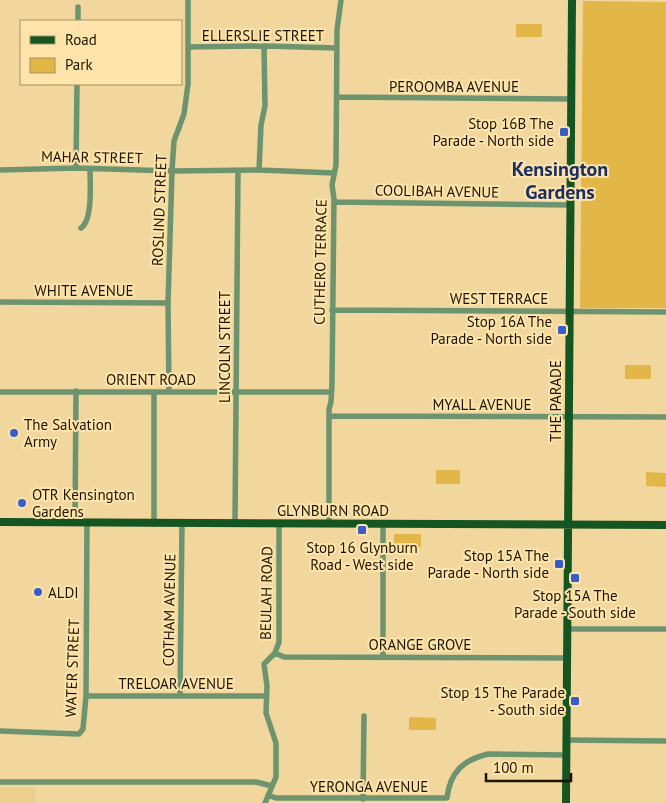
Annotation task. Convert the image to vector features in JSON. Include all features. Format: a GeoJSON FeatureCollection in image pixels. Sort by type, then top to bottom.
{"type":"FeatureCollection","features":[{"type":"Feature","properties":{"kind":"main road","name":"THE PARADE"},"geometry":{"type":"LineString","coordinates":[[566,803],[572,0]]}},
{"type":"Feature","properties":{"kind":"main road","name":"GLYNBURN ROAD"},"geometry":{"type":"LineString","coordinates":[[0,522],[666,525]]}},
{"type":"Feature","properties":{"kind":"street","name":"ROSLIND STREET"},"geometry":{"type":"LineString","coordinates":[[169,392],[168,303],[172,171],[174,141],[184,114],[188,84],[188,0]]}},
{"type":"Feature","properties":{"kind":"street","name":"CUTHERO TERRACE"},"geometry":{"type":"LineString","coordinates":[[328,524],[334,202],[332,189],[336,165],[337,30],[341,0]]}},
{"type":"Feature","properties":{"kind":"street"},"geometry":{"type":"LineString","coordinates":[[78,7],[78,20]]}},
{"type":"Feature","properties":{"kind":"street","name":"ELLERSLIE STREET"},"geometry":{"type":"LineString","coordinates":[[189,47],[264,46],[337,48]]}},
{"type":"Feature","properties":{"kind":"street"},"geometry":{"type":"LineString","coordinates":[[259,170],[261,125],[265,106],[264,46]]}},
{"type":"Feature","properties":{"kind":"street"},"geometry":{"type":"LineString","coordinates":[[76,168],[77,85]]}},
{"type":"Feature","properties":{"kind":"street","name":"PEROOMBA AVENUE"},"geometry":{"type":"LineString","coordinates":[[337,97],[572,99]]}},
{"type":"Feature","properties":{"kind":"street"},"geometry":{"type":"LineString","coordinates":[[81,228],[86,224],[89,215],[90,168]]}},
{"type":"Feature","properties":{"kind":"street","name":"MAHAR STREET"},"geometry":{"type":"LineString","coordinates":[[0,170],[90,168],[334,173]]}},
{"type":"Feature","properties":{"kind":"street","name":"LINCOLN STREET"},"geometry":{"type":"LineString","coordinates":[[235,523],[238,170]]}},
{"type":"Feature","properties":{"kind":"street","name":"COOLIBAH AVENUE"},"geometry":{"type":"LineString","coordinates":[[334,202],[570,205]]}},
{"type":"Feature","properties":{"kind":"street","name":"WHITE AVENUE"},"geometry":{"type":"LineString","coordinates":[[0,302],[168,303]]}},
{"type":"Feature","properties":{"kind":"street","name":"WEST TERRACE"},"geometry":{"type":"LineString","coordinates":[[332,310],[666,312]]}},
{"type":"Feature","properties":{"kind":"street"},"geometry":{"type":"LineString","coordinates":[[75,522],[76,391]]}},
{"type":"Feature","properties":{"kind":"street","name":"ORIENT ROAD"},"geometry":{"type":"LineString","coordinates":[[0,392],[331,392]]}},
{"type":"Feature","properties":{"kind":"street"},"geometry":{"type":"LineString","coordinates":[[154,392],[154,524]]}},
{"type":"Feature","properties":{"kind":"street","name":"MYALL AVENUE"},"geometry":{"type":"LineString","coordinates":[[329,416],[666,417]]}},
{"type":"Feature","properties":{"kind":"street","name":"WATER STREET"},"geometry":{"type":"LineString","coordinates":[[0,731],[79,734],[83,729],[86,696],[87,522]]}},
{"type":"Feature","properties":{"kind":"street","name":"COTHAM AVENUE"},"geometry":{"type":"LineString","coordinates":[[180,696],[182,524]]}},
{"type":"Feature","properties":{"kind":"street","name":"BEULAH ROAD"},"geometry":{"type":"LineString","coordinates":[[265,803],[276,777],[276,743],[267,717],[267,679],[264,664],[274,653],[279,642],[279,524]]}},
{"type":"Feature","properties":{"kind":"street"},"geometry":{"type":"LineString","coordinates":[[383,524],[384,656]]}},
{"type":"Feature","properties":{"kind":"street"},"geometry":{"type":"LineString","coordinates":[[567,630],[666,629]]}},
{"type":"Feature","properties":{"kind":"street","name":"ORANGE GROVE"},"geometry":{"type":"LineString","coordinates":[[274,653],[284,657],[566,658]]}},
{"type":"Feature","properties":{"kind":"street","name":"TRELOAR AVENUE"},"geometry":{"type":"LineString","coordinates":[[86,696],[266,696]]}},
{"type":"Feature","properties":{"kind":"street"},"geometry":{"type":"LineString","coordinates":[[363,799],[364,716]]}},
{"type":"Feature","properties":{"kind":"street"},"geometry":{"type":"LineString","coordinates":[[566,740],[666,741]]}},
{"type":"Feature","properties":{"kind":"street","name":"YERONGA AVENUE"},"geometry":{"type":"LineString","coordinates":[[268,795],[276,798],[447,801],[448,790],[457,772],[464,762],[476,757],[488,754],[566,755]]}},
{"type":"Feature","properties":{"kind":"street"},"geometry":{"type":"LineString","coordinates":[[0,782],[256,782],[272,786]]}},
{"type":"Feature","properties":{"kind":"shaded area"},"geometry":{"type":"Polygon","coordinates":[[[0,788],[35,788],[36,803],[0,803],[0,788]]]}},
{"type":"Feature","properties":{"kind":"green space"},"geometry":{"type":"Polygon","coordinates":[[[583,1],[666,2],[666,308],[580,308],[583,1]]]}},
{"type":"Feature","properties":{"kind":"green space"},"geometry":{"type":"Polygon","coordinates":[[[516,24],[542,24],[542,37],[516,37],[516,24]]]}},
{"type":"Feature","properties":{"kind":"green space"},"geometry":{"type":"Polygon","coordinates":[[[625,365],[651,365],[651,379],[625,379],[625,365]]]}},
{"type":"Feature","properties":{"kind":"green space"},"geometry":{"type":"Polygon","coordinates":[[[436,470],[460,470],[460,484],[436,484],[436,470]]]}},
{"type":"Feature","properties":{"kind":"green space"},"geometry":{"type":"Polygon","coordinates":[[[646,472],[666,473],[666,487],[646,486],[646,472]]]}},
{"type":"Feature","properties":{"kind":"green space"},"geometry":{"type":"Polygon","coordinates":[[[394,534],[421,534],[421,547],[394,547],[394,534]]]}},
{"type":"Feature","properties":{"kind":"green space"},"geometry":{"type":"Polygon","coordinates":[[[409,717],[436,718],[436,730],[409,730],[409,717]]]}},
{"type":"Feature","properties":{"kind":"place","name":"Stop 16B The Parade - North side"},"geometry":{"type":"Point","coordinates":[564,132]}},
{"type":"Feature","properties":{"kind":"place","name":"Stop 16A The Parade - North side"},"geometry":{"type":"Point","coordinates":[562,330]}},
{"type":"Feature","properties":{"kind":"place","name":"The Salvation Army"},"geometry":{"type":"Point","coordinates":[14,433]}},
{"type":"Feature","properties":{"kind":"place","name":"OTR Kensington Gardens"},"geometry":{"type":"Point","coordinates":[22,503]}},
{"type":"Feature","properties":{"kind":"place","name":"Stop 16 Glynburn Road - West side"},"geometry":{"type":"Point","coordinates":[362,530]}},
{"type":"Feature","properties":{"kind":"place","name":"Stop 15A The Parade - North side"},"geometry":{"type":"Point","coordinates":[559,564]}},
{"type":"Feature","properties":{"kind":"place","name":"Stop 15A The Parade - South side"},"geometry":{"type":"Point","coordinates":[575,578]}},
{"type":"Feature","properties":{"kind":"place","name":"ALDI"},"geometry":{"type":"Point","coordinates":[38,592]}},
{"type":"Feature","properties":{"kind":"place","name":"Stop 15 The Parade - South side"},"geometry":{"type":"Point","coordinates":[575,701]}},
{"type":"Feature","properties":{"kind":"district","name":"Kensington Gardens"},"geometry":{"type":"Point","coordinates":[560,180]}}]}
